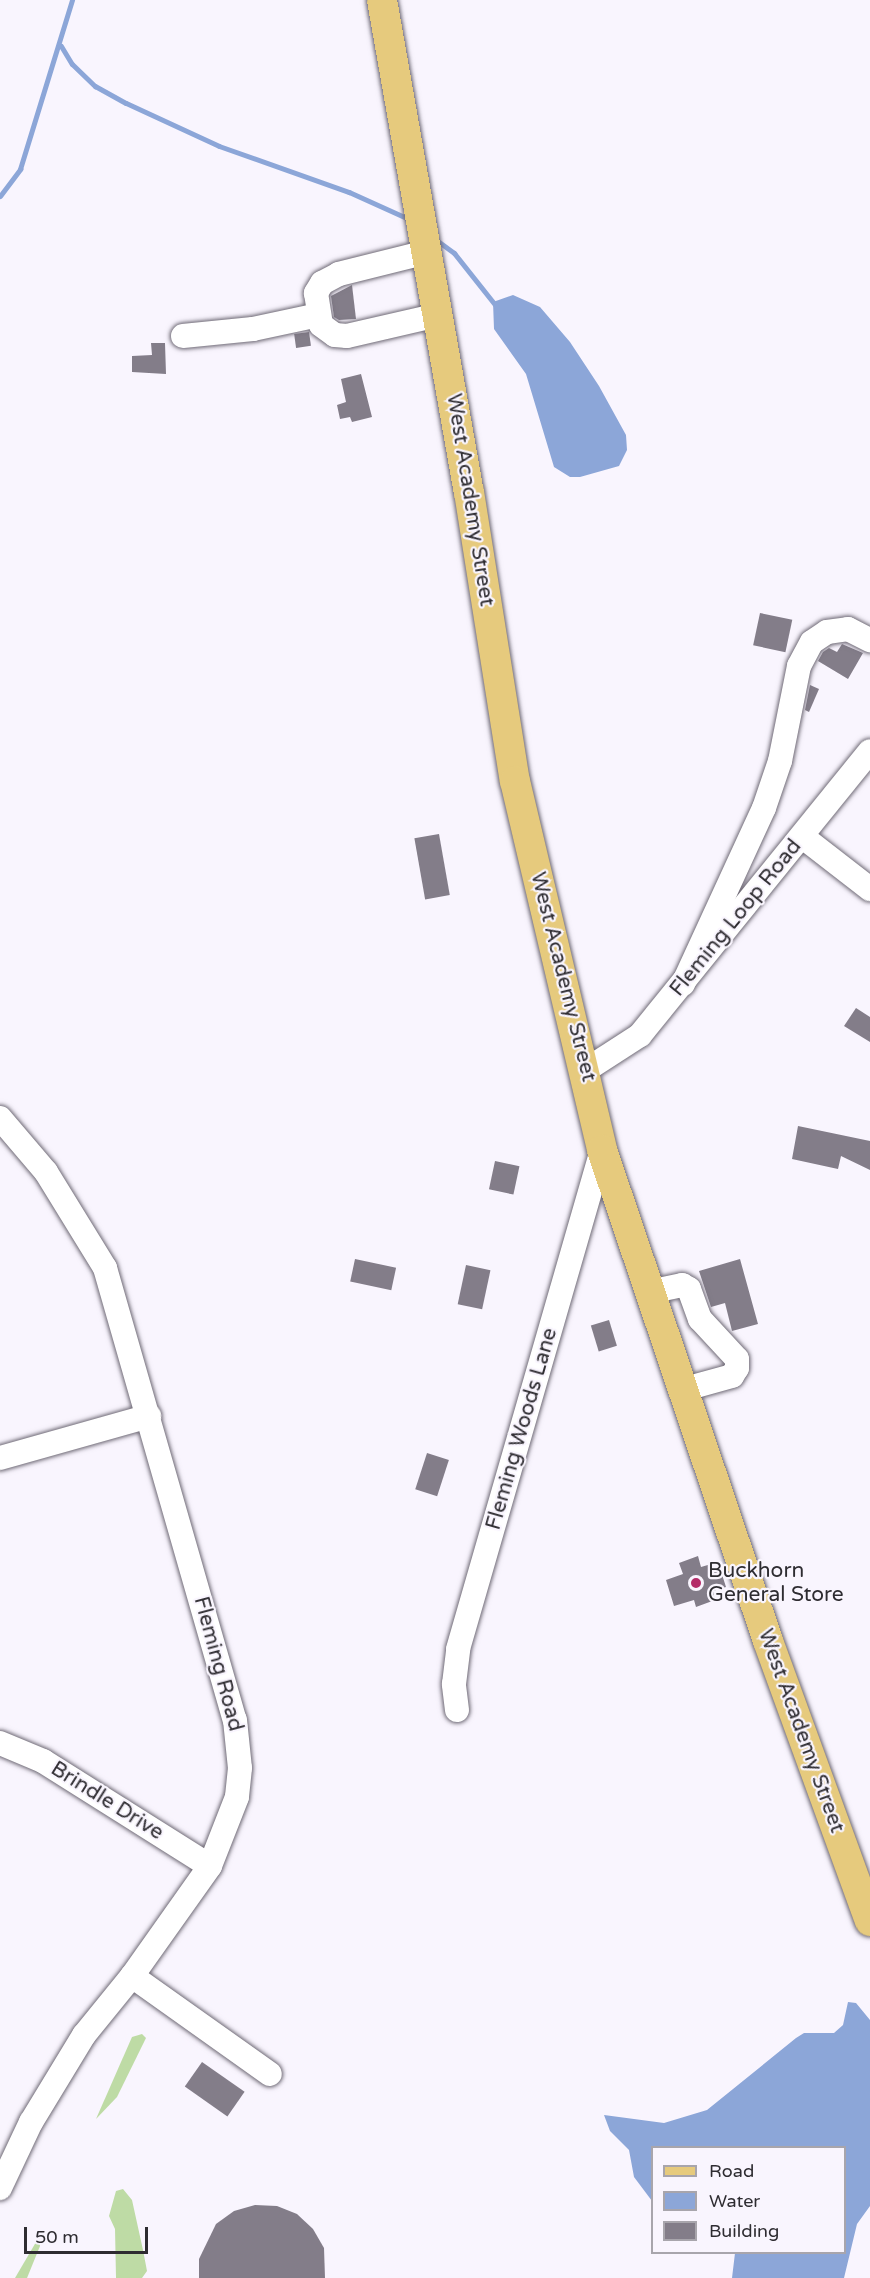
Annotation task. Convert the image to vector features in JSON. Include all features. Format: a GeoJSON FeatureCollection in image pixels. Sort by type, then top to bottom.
{"type":"FeatureCollection","features":[{"type":"Feature","properties":{"kind":"main road","name":"West Academy Street"},"geometry":{"type":"LineString","coordinates":[[382,0],[438,315],[515,781],[586,1070],[602,1150],[681,1390],[870,1921]]}},
{"type":"Feature","properties":{"kind":"street"},"geometry":{"type":"LineString","coordinates":[[427,252],[339,274],[322,283],[316,293],[319,315],[321,325],[335,334],[347,336],[438,315]]}},
{"type":"Feature","properties":{"kind":"street"},"geometry":{"type":"LineString","coordinates":[[183,336],[254,329],[319,315]]}},
{"type":"Feature","properties":{"kind":"street"},"geometry":{"type":"LineString","coordinates":[[683,984],[764,808],[780,761],[800,666],[812,642],[827,632],[848,628],[870,640]]}},
{"type":"Feature","properties":{"kind":"street","name":"Fleming Loop Road"},"geometry":{"type":"LineString","coordinates":[[586,1070],[640,1035],[803,837],[870,751]]}},
{"type":"Feature","properties":{"kind":"street"},"geometry":{"type":"LineString","coordinates":[[803,837],[870,889]]}},
{"type":"Feature","properties":{"kind":"street","name":"Fleming Road"},"geometry":{"type":"LineString","coordinates":[[0,1118],[46,1173],[94,1244],[114,1292],[240,1744],[237,1797],[210,1866],[132,1976],[84,2035],[31,2122],[0,2188]]}},
{"type":"Feature","properties":{"kind":"street","name":"Fleming Woods Lane"},"geometry":{"type":"LineString","coordinates":[[457,1710],[454,1684],[458,1649],[602,1150]]}},
{"type":"Feature","properties":{"kind":"street"},"geometry":{"type":"LineString","coordinates":[[649,1292],[682,1285],[689,1289],[700,1319],[737,1359],[737,1368],[732,1376],[681,1390]]}},
{"type":"Feature","properties":{"kind":"street"},"geometry":{"type":"LineString","coordinates":[[0,1458],[149,1416]]}},
{"type":"Feature","properties":{"kind":"street","name":"Brindle Drive"},"geometry":{"type":"LineString","coordinates":[[0,1743],[43,1761],[210,1866]]}},
{"type":"Feature","properties":{"kind":"street"},"geometry":{"type":"LineString","coordinates":[[132,1976],[270,2074]]}},
{"type":"Feature","properties":{"kind":"green space"},"geometry":{"type":"Polygon","coordinates":[[[142,2034],[146,2038],[117,2097],[96,2119],[132,2037],[142,2034]]]}},
{"type":"Feature","properties":{"kind":"green space"},"geometry":{"type":"Polygon","coordinates":[[[123,2189],[132,2200],[143,2250],[147,2271],[142,2278],[116,2278],[115,2229],[109,2216],[116,2191],[123,2189]]]}},
{"type":"Feature","properties":{"kind":"green space"},"geometry":{"type":"Polygon","coordinates":[[[39,2237],[40,2246],[27,2278],[15,2278],[39,2237]]]}},
{"type":"Feature","properties":{"kind":"water"},"geometry":{"type":"Polygon","coordinates":[[[513,295],[540,307],[570,342],[599,386],[626,435],[627,450],[619,466],[580,477],[570,477],[554,467],[526,374],[494,329],[493,302],[513,295]]]}},
{"type":"Feature","properties":{"kind":"water"},"geometry":{"type":"Polygon","coordinates":[[[848,2002],[856,2003],[870,2020],[870,2206],[857,2224],[844,2278],[732,2278],[735,2254],[846,2254],[846,2146],[651,2146],[651,2200],[634,2177],[629,2150],[610,2131],[604,2115],[664,2123],[707,2110],[804,2033],[834,2033],[843,2025],[848,2002]]]}},
{"type":"Feature","properties":{"kind":"building"},"geometry":{"type":"Polygon","coordinates":[[[352,285],[356,319],[339,320],[334,317],[331,296],[352,285]]]}},
{"type":"Feature","properties":{"kind":"building"},"geometry":{"type":"Polygon","coordinates":[[[309,332],[311,346],[296,348],[294,334],[309,332]]]}},
{"type":"Feature","properties":{"kind":"building"},"geometry":{"type":"Polygon","coordinates":[[[151,343],[165,343],[166,374],[132,372],[132,356],[152,355],[151,343]]]}},
{"type":"Feature","properties":{"kind":"building"},"geometry":{"type":"Polygon","coordinates":[[[361,374],[372,417],[352,422],[350,417],[340,419],[337,405],[346,402],[341,379],[361,374]]]}},
{"type":"Feature","properties":{"kind":"building"},"geometry":{"type":"Polygon","coordinates":[[[760,613],[792,620],[785,652],[753,645],[760,613]]]}},
{"type":"Feature","properties":{"kind":"building"},"geometry":{"type":"Polygon","coordinates":[[[842,644],[863,653],[848,679],[818,661],[823,652],[829,648],[837,652],[842,644]]]}},
{"type":"Feature","properties":{"kind":"building"},"geometry":{"type":"Polygon","coordinates":[[[810,685],[819,689],[809,712],[805,710],[810,685]]]}},
{"type":"Feature","properties":{"kind":"building"},"geometry":{"type":"Polygon","coordinates":[[[439,834],[450,895],[425,899],[414,838],[439,834]]]}},
{"type":"Feature","properties":{"kind":"building"},"geometry":{"type":"Polygon","coordinates":[[[856,1008],[870,1017],[870,1042],[844,1026],[856,1008]]]}},
{"type":"Feature","properties":{"kind":"building"},"geometry":{"type":"Polygon","coordinates":[[[798,1126],[870,1141],[870,1170],[841,1156],[838,1169],[792,1159],[798,1126]]]}},
{"type":"Feature","properties":{"kind":"building"},"geometry":{"type":"Polygon","coordinates":[[[495,1161],[519,1166],[513,1195],[489,1189],[495,1161]]]}},
{"type":"Feature","properties":{"kind":"building"},"geometry":{"type":"Polygon","coordinates":[[[355,1259],[396,1268],[391,1290],[350,1281],[355,1259]]]}},
{"type":"Feature","properties":{"kind":"building"},"geometry":{"type":"Polygon","coordinates":[[[740,1259],[758,1324],[732,1331],[725,1303],[711,1307],[699,1271],[740,1259]]]}},
{"type":"Feature","properties":{"kind":"building"},"geometry":{"type":"Polygon","coordinates":[[[466,1265],[490,1270],[482,1309],[458,1304],[466,1265]]]}},
{"type":"Feature","properties":{"kind":"building"},"geometry":{"type":"Polygon","coordinates":[[[609,1320],[617,1346],[599,1351],[591,1326],[609,1320]]]}},
{"type":"Feature","properties":{"kind":"building"},"geometry":{"type":"Polygon","coordinates":[[[427,1453],[449,1460],[437,1496],[415,1489],[427,1453]]]}},
{"type":"Feature","properties":{"kind":"building","name":"Buckhorn General Store"},"geometry":{"type":"Polygon","coordinates":[[[698,1556],[701,1567],[718,1562],[726,1587],[713,1591],[715,1600],[696,1607],[694,1600],[674,1606],[666,1580],[683,1574],[679,1563],[698,1556]]]}},
{"type":"Feature","properties":{"kind":"building"},"geometry":{"type":"Polygon","coordinates":[[[202,2062],[245,2092],[227,2116],[185,2087],[202,2062]]]}},
{"type":"Feature","properties":{"kind":"building"},"geometry":{"type":"Polygon","coordinates":[[[255,2205],[277,2206],[297,2214],[313,2229],[324,2248],[325,2278],[199,2278],[199,2259],[216,2224],[234,2211],[255,2205]]]}},
{"type":"Feature","properties":{"kind":"waterway"},"geometry":{"type":"LineString","coordinates":[[0,196],[20,169],[72,0]]}},
{"type":"Feature","properties":{"kind":"waterway"},"geometry":{"type":"LineString","coordinates":[[61,46],[72,64],[95,86],[126,103],[219,146],[349,192],[411,220]]}},
{"type":"Feature","properties":{"kind":"waterway"},"geometry":{"type":"LineString","coordinates":[[439,242],[454,253],[496,306]]}},
{"type":"Feature","properties":{"kind":"place","name":"Buckhorn General Store"},"geometry":{"type":"Point","coordinates":[696,1583]}}]}
